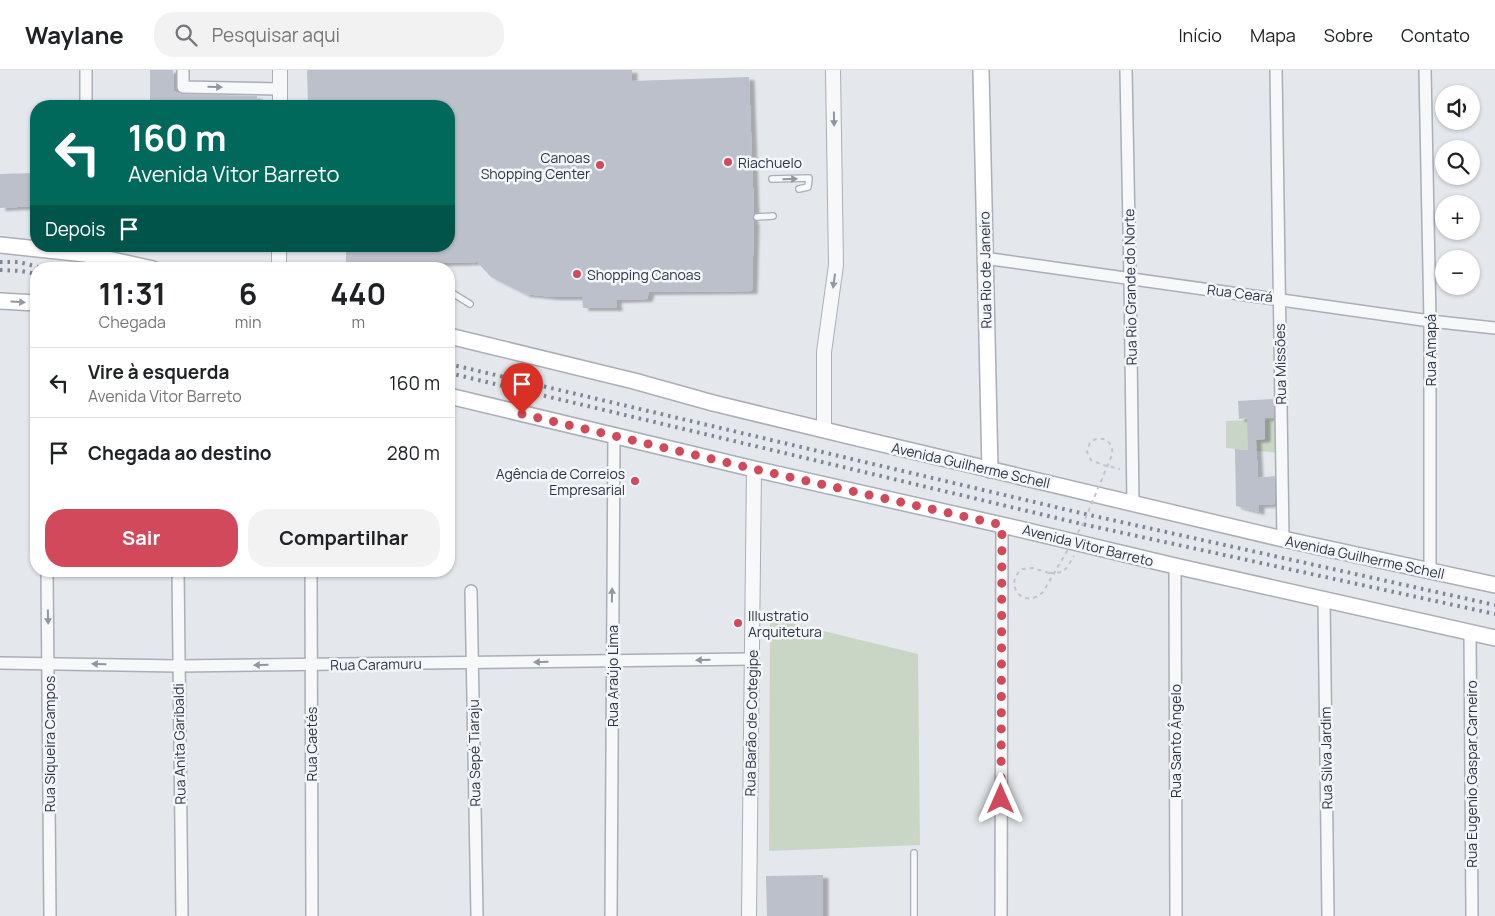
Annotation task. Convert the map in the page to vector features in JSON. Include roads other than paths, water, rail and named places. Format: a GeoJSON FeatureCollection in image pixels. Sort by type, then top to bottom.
{"type":"FeatureCollection","features":[{"type":"Feature","properties":{"kind":"main road","name":"Rua Rio de Janeiro"},"geometry":{"type":"LineString","coordinates":[[981,70],[990,470]]}},
{"type":"Feature","properties":{"kind":"main road"},"geometry":{"type":"LineString","coordinates":[[0,245],[30,247]]}},
{"type":"Feature","properties":{"kind":"main road"},"geometry":{"type":"LineString","coordinates":[[92,252],[128,262]]}},
{"type":"Feature","properties":{"kind":"main road"},"geometry":{"type":"LineString","coordinates":[[0,301],[30,303]]}},
{"type":"Feature","properties":{"kind":"main road","name":"Avenida Guilherme Schell"},"geometry":{"type":"LineString","coordinates":[[455,337],[634,381],[713,403],[990,470],[1283,539],[1495,585]]}},
{"type":"Feature","properties":{"kind":"main road","name":"Avenida Vitor Barreto"},"geometry":{"type":"LineString","coordinates":[[455,397],[754,469],[1495,638]]}},
{"type":"Feature","properties":{"kind":"street"},"geometry":{"type":"LineString","coordinates":[[86,70],[86,100]]}},
{"type":"Feature","properties":{"kind":"street"},"geometry":{"type":"LineString","coordinates":[[183,70],[184,87],[280,89]]}},
{"type":"Feature","properties":{"kind":"street"},"geometry":{"type":"LineString","coordinates":[[280,70],[280,100]]}},
{"type":"Feature","properties":{"kind":"street"},"geometry":{"type":"LineString","coordinates":[[824,430],[824,352],[836,265],[834,70]]}},
{"type":"Feature","properties":{"kind":"street","name":"Rua Rio Grande do Norte"},"geometry":{"type":"LineString","coordinates":[[1126,70],[1133,503]]}},
{"type":"Feature","properties":{"kind":"street","name":"Rua Missões"},"geometry":{"type":"LineString","coordinates":[[1276,70],[1283,539]]}},
{"type":"Feature","properties":{"kind":"street","name":"Rua Amapá"},"geometry":{"type":"LineString","coordinates":[[1426,70],[1430,320],[1430,571]]}},
{"type":"Feature","properties":{"kind":"street","name":"Rua Ceará"},"geometry":{"type":"LineString","coordinates":[[984,258],[1495,328]]}},
{"type":"Feature","properties":{"kind":"street","name":"Rua Araújo Lima"},"geometry":{"type":"LineString","coordinates":[[611,916],[614,436]]}},
{"type":"Feature","properties":{"kind":"street","name":"Rua Barão de Cotegipe"},"geometry":{"type":"LineString","coordinates":[[749,916],[754,469]]}},
{"type":"Feature","properties":{"kind":"street"},"geometry":{"type":"LineString","coordinates":[[1001,916],[1002,525]]}},
{"type":"Feature","properties":{"kind":"street","name":"Rua Santo Ângelo"},"geometry":{"type":"LineString","coordinates":[[1174,566],[1176,916]]}},
{"type":"Feature","properties":{"kind":"street","name":"Rua Siqueira Campos"},"geometry":{"type":"LineString","coordinates":[[48,577],[50,916]]}},
{"type":"Feature","properties":{"kind":"street","name":"Rua Anita Garibaldi"},"geometry":{"type":"LineString","coordinates":[[178,577],[182,916]]}},
{"type":"Feature","properties":{"kind":"street","name":"Rua Caetés"},"geometry":{"type":"LineString","coordinates":[[311,577],[312,916]]}},
{"type":"Feature","properties":{"kind":"street","name":"Rua Sepé Tiaraju"},"geometry":{"type":"LineString","coordinates":[[471,591],[477,916]]}},
{"type":"Feature","properties":{"kind":"street","name":"Rua Silva Jardim"},"geometry":{"type":"LineString","coordinates":[[1324,599],[1328,916]]}},
{"type":"Feature","properties":{"kind":"street","name":"Rua Eugenio Gaspar Carneiro"},"geometry":{"type":"LineString","coordinates":[[1470,632],[1472,916]]}},
{"type":"Feature","properties":{"kind":"street","name":"Rua Caramuru"},"geometry":{"type":"LineString","coordinates":[[0,663],[178,666],[752,659]]}},
{"type":"Feature","properties":{"kind":"lane"},"geometry":{"type":"LineString","coordinates":[[772,179],[809,178],[808,187],[799,189]]}},
{"type":"Feature","properties":{"kind":"lane"},"geometry":{"type":"LineString","coordinates":[[757,217],[773,216]]}},
{"type":"Feature","properties":{"kind":"lane"},"geometry":{"type":"LineString","coordinates":[[455,295],[470,304]]}},
{"type":"Feature","properties":{"kind":"lane"},"geometry":{"type":"LineString","coordinates":[[914,853],[914,916]]}},
{"type":"Feature","properties":{"kind":"railway"},"geometry":{"type":"LineString","coordinates":[[0,262],[19,262],[30,265]]}},
{"type":"Feature","properties":{"kind":"railway"},"geometry":{"type":"LineString","coordinates":[[0,270],[30,273]]}},
{"type":"Feature","properties":{"kind":"railway"},"geometry":{"type":"LineString","coordinates":[[455,365],[1085,514],[1495,605]]}},
{"type":"Feature","properties":{"kind":"railway"},"geometry":{"type":"LineString","coordinates":[[455,374],[1082,524],[1495,614]]}},
{"type":"Feature","properties":{"kind":"place","name":"Riachuelo"},"geometry":{"type":"Point","coordinates":[728,162]}},
{"type":"Feature","properties":{"kind":"place","name":"Canoas Shopping Center"},"geometry":{"type":"Point","coordinates":[600,165]}},
{"type":"Feature","properties":{"kind":"place","name":"Shopping Canoas"},"geometry":{"type":"Point","coordinates":[577,274]}},
{"type":"Feature","properties":{"kind":"place","name":"Agência de Correios Empresarial"},"geometry":{"type":"Point","coordinates":[635,481]}},
{"type":"Feature","properties":{"kind":"place","name":"Illustratio Arquitetura"},"geometry":{"type":"Point","coordinates":[738,623]}}]}
